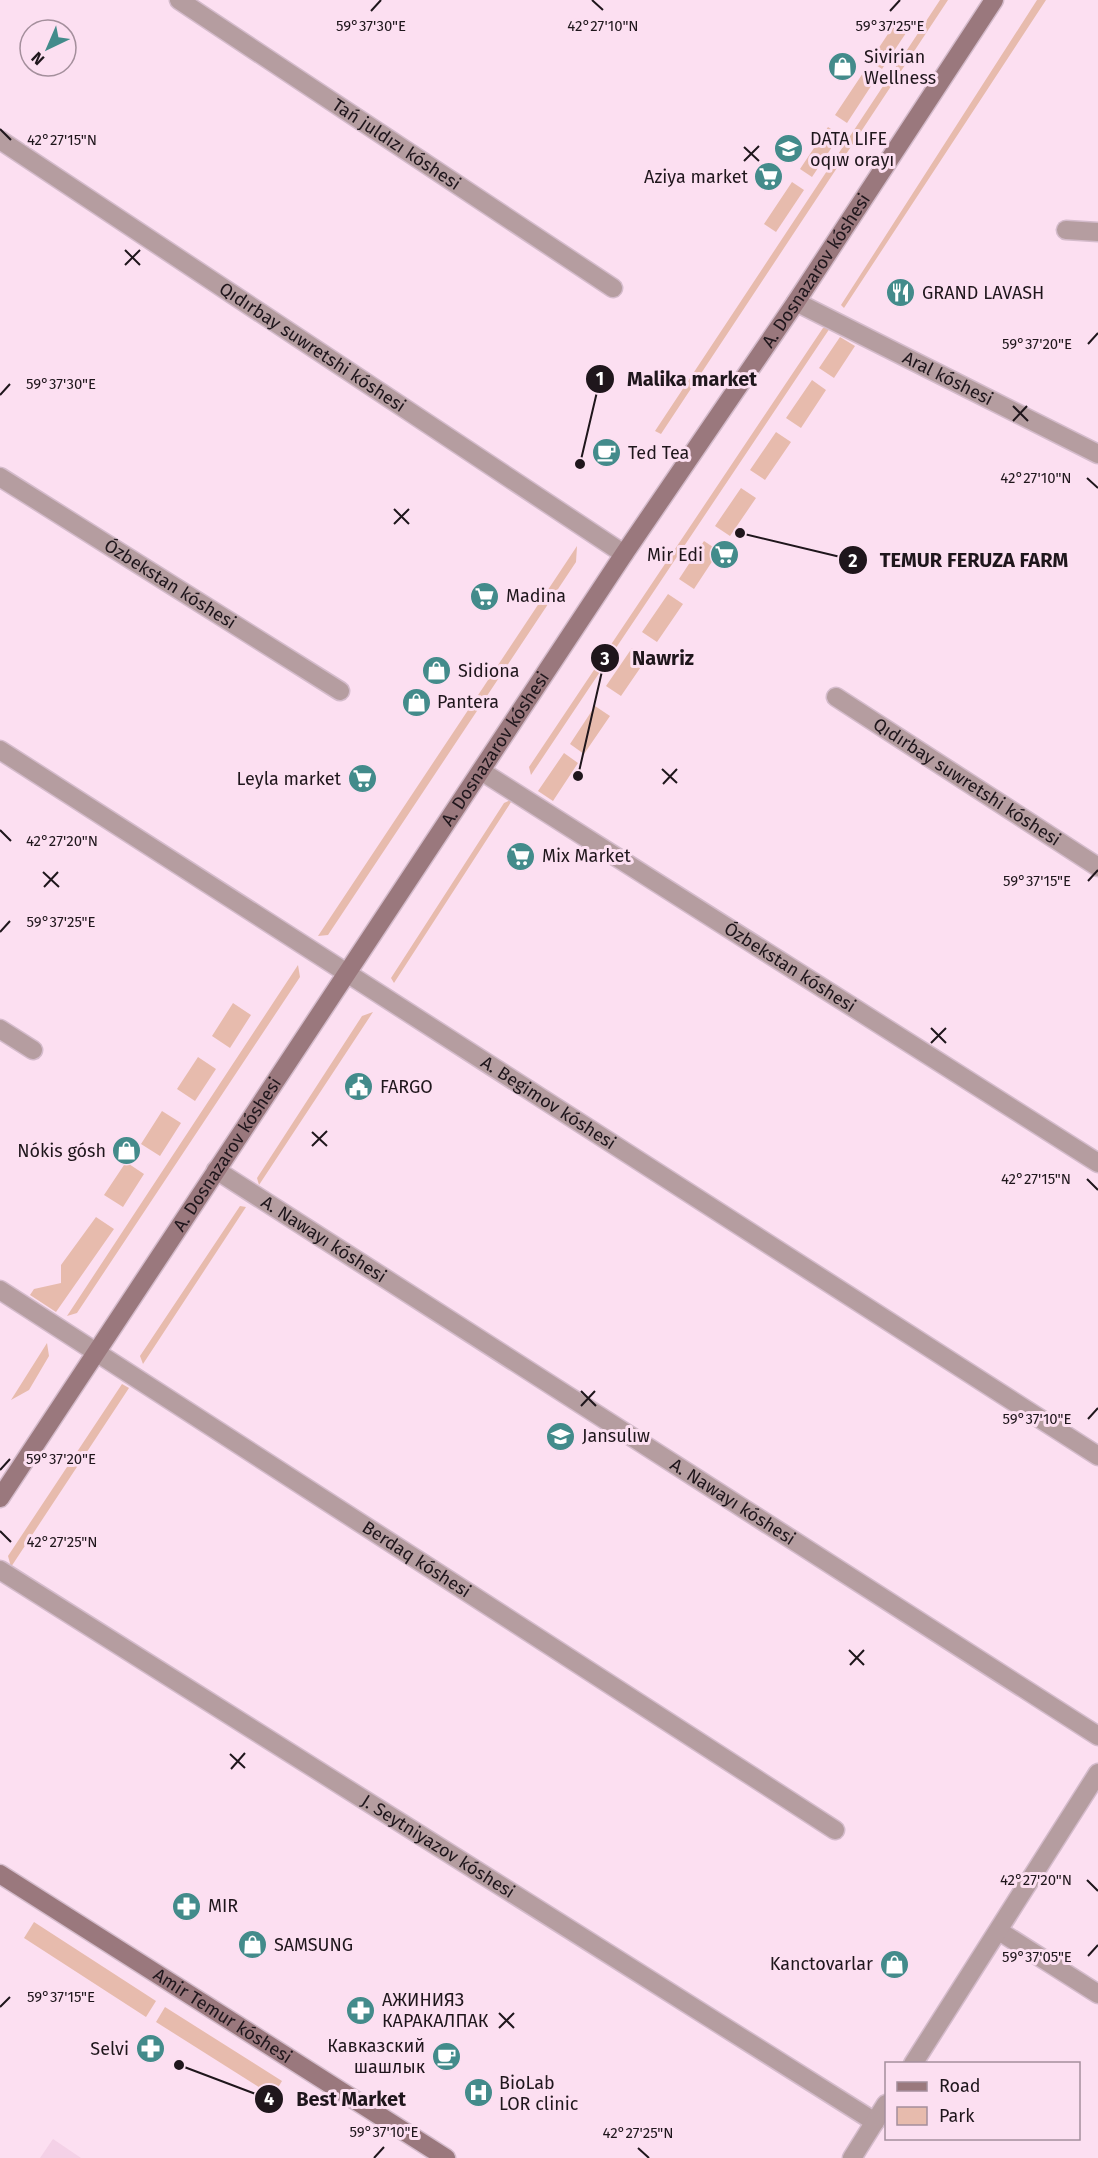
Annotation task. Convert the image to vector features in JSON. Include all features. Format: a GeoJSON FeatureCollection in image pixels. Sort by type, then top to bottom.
{"type":"FeatureCollection","features":[{"type":"Feature","properties":{"kind":"main road","name":"A. Dosnazarov kóshesi"},"geometry":{"type":"LineString","coordinates":[[0,1498],[624,555],[796,302],[994,0]]}},
{"type":"Feature","properties":{"kind":"main road","name":"Amir Temur kóshesi"},"geometry":{"type":"LineString","coordinates":[[0,1874],[446,2158]]}},
{"type":"Feature","properties":{"kind":"street","name":"Tań juldızı kóshesi"},"geometry":{"type":"LineString","coordinates":[[179,0],[613,288]]}},
{"type":"Feature","properties":{"kind":"street","name":"Qıdırbay suwretshi kóshesi"},"geometry":{"type":"LineString","coordinates":[[0,140],[624,555]]}},
{"type":"Feature","properties":{"kind":"street"},"geometry":{"type":"LineString","coordinates":[[1066,230],[1098,232]]}},
{"type":"Feature","properties":{"kind":"street","name":"Aral kóshesi"},"geometry":{"type":"LineString","coordinates":[[796,302],[1098,454]]}},
{"type":"Feature","properties":{"kind":"street","name":"Ózbekstan kóshesi"},"geometry":{"type":"LineString","coordinates":[[0,477],[340,690]]}},
{"type":"Feature","properties":{"kind":"street","name":"Qıdırbay suwretshi kóshesi"},"geometry":{"type":"LineString","coordinates":[[836,697],[1098,867]]}},
{"type":"Feature","properties":{"kind":"street","name":"A. Begimov kóshesi"},"geometry":{"type":"LineString","coordinates":[[0,750],[1098,1456]]}},
{"type":"Feature","properties":{"kind":"street","name":"Ózbekstan kóshesi"},"geometry":{"type":"LineString","coordinates":[[481,771],[1098,1163]]}},
{"type":"Feature","properties":{"kind":"street"},"geometry":{"type":"LineString","coordinates":[[0,1029],[33,1050]]}},
{"type":"Feature","properties":{"kind":"street","name":"A. Nawayı kóshesi"},"geometry":{"type":"LineString","coordinates":[[216,1170],[1098,1736]]}},
{"type":"Feature","properties":{"kind":"street","name":"Berdaq kóshesi"},"geometry":{"type":"LineString","coordinates":[[0,1290],[835,1830]]}},
{"type":"Feature","properties":{"kind":"street","name":"J. Seytniyazov kóshesi"},"geometry":{"type":"LineString","coordinates":[[0,1570],[875,2122]]}},
{"type":"Feature","properties":{"kind":"street"},"geometry":{"type":"LineString","coordinates":[[914,2062],[1098,1773]]}},
{"type":"Feature","properties":{"kind":"street"},"geometry":{"type":"LineString","coordinates":[[999,1931],[1098,1994]]}},
{"type":"Feature","properties":{"kind":"street"},"geometry":{"type":"LineString","coordinates":[[852,2158],[885,2106]]}},
{"type":"Feature","properties":{"kind":"shaded area"},"geometry":{"type":"Polygon","coordinates":[[[53,2139],[81,2158],[40,2158],[53,2139]]]}},
{"type":"Feature","properties":{"kind":"green space"},"geometry":{"type":"Polygon","coordinates":[[[940,0],[948,0],[661,434],[655,431],[940,0]]]}},
{"type":"Feature","properties":{"kind":"green space"},"geometry":{"type":"Polygon","coordinates":[[[1037,0],[1046,0],[844,308],[841,305],[1037,0]]]}},
{"type":"Feature","properties":{"kind":"green space"},"geometry":{"type":"Polygon","coordinates":[[[898,19],[910,27],[882,69],[870,61],[898,19]]]}},
{"type":"Feature","properties":{"kind":"green space"},"geometry":{"type":"Polygon","coordinates":[[[863,73],[875,80],[847,123],[835,115],[863,73]]]}},
{"type":"Feature","properties":{"kind":"green space"},"geometry":{"type":"Polygon","coordinates":[[[828,127],[840,135],[812,177],[800,169],[828,127]]]}},
{"type":"Feature","properties":{"kind":"green space"},"geometry":{"type":"Polygon","coordinates":[[[792,182],[804,190],[776,232],[764,224],[792,182]]]}},
{"type":"Feature","properties":{"kind":"green space"},"geometry":{"type":"Polygon","coordinates":[[[823,328],[830,328],[531,775],[529,767],[823,328]]]}},
{"type":"Feature","properties":{"kind":"green space"},"geometry":{"type":"Polygon","coordinates":[[[840,337],[855,346],[834,378],[819,368],[840,337]]]}},
{"type":"Feature","properties":{"kind":"green space"},"geometry":{"type":"Polygon","coordinates":[[[812,380],[826,390],[801,428],[786,418],[812,380]]]}},
{"type":"Feature","properties":{"kind":"green space"},"geometry":{"type":"Polygon","coordinates":[[[776,432],[791,442],[765,480],[750,470],[776,432]]]}},
{"type":"Feature","properties":{"kind":"green space"},"geometry":{"type":"Polygon","coordinates":[[[741,488],[756,498],[730,536],[715,526],[741,488]]]}},
{"type":"Feature","properties":{"kind":"green space"},"geometry":{"type":"Polygon","coordinates":[[[704,541],[719,551],[694,589],[679,579],[704,541]]]}},
{"type":"Feature","properties":{"kind":"green space"},"geometry":{"type":"Polygon","coordinates":[[[577,546],[576,562],[328,935],[318,936],[577,546]]]}},
{"type":"Feature","properties":{"kind":"green space"},"geometry":{"type":"Polygon","coordinates":[[[668,594],[683,604],[657,642],[642,632],[668,594]]]}},
{"type":"Feature","properties":{"kind":"green space"},"geometry":{"type":"Polygon","coordinates":[[[632,648],[647,658],[621,696],[606,686],[632,648]]]}},
{"type":"Feature","properties":{"kind":"green space"},"geometry":{"type":"Polygon","coordinates":[[[595,706],[610,716],[584,754],[570,744],[595,706]]]}},
{"type":"Feature","properties":{"kind":"green space"},"geometry":{"type":"Polygon","coordinates":[[[564,753],[578,763],[553,801],[538,791],[564,753]]]}},
{"type":"Feature","properties":{"kind":"green space"},"geometry":{"type":"Polygon","coordinates":[[[513,799],[394,983],[391,978],[504,803],[513,799]]]}},
{"type":"Feature","properties":{"kind":"green space"},"geometry":{"type":"Polygon","coordinates":[[[298,965],[300,977],[77,1313],[67,1316],[298,965]]]}},
{"type":"Feature","properties":{"kind":"green space"},"geometry":{"type":"Polygon","coordinates":[[[233,1003],[251,1015],[230,1048],[212,1036],[233,1003]]]}},
{"type":"Feature","properties":{"kind":"green space"},"geometry":{"type":"Polygon","coordinates":[[[373,1012],[259,1185],[257,1178],[362,1016],[373,1012]]]}},
{"type":"Feature","properties":{"kind":"green space"},"geometry":{"type":"Polygon","coordinates":[[[198,1057],[216,1069],[195,1101],[177,1089],[198,1057]]]}},
{"type":"Feature","properties":{"kind":"green space"},"geometry":{"type":"Polygon","coordinates":[[[162,1111],[181,1123],[160,1156],[141,1144],[162,1111]]]}},
{"type":"Feature","properties":{"kind":"green space"},"geometry":{"type":"Polygon","coordinates":[[[126,1162],[144,1174],[123,1207],[104,1195],[126,1162]]]}},
{"type":"Feature","properties":{"kind":"green space"},"geometry":{"type":"Polygon","coordinates":[[[240,1206],[246,1207],[143,1364],[140,1356],[240,1206]]]}},
{"type":"Feature","properties":{"kind":"green space"},"geometry":{"type":"Polygon","coordinates":[[[96,1217],[114,1229],[56,1312],[30,1295],[34,1289],[61,1283],[61,1265],[96,1217]]]}},
{"type":"Feature","properties":{"kind":"green space"},"geometry":{"type":"Polygon","coordinates":[[[47,1343],[49,1356],[29,1390],[11,1400],[47,1343]]]}},
{"type":"Feature","properties":{"kind":"green space"},"geometry":{"type":"Polygon","coordinates":[[[122,1384],[129,1388],[11,1567],[8,1556],[122,1384]]]}},
{"type":"Feature","properties":{"kind":"green space"},"geometry":{"type":"Polygon","coordinates":[[[34,1922],[156,2001],[146,2017],[24,1938],[34,1922]]]}},
{"type":"Feature","properties":{"kind":"green space"},"geometry":{"type":"Polygon","coordinates":[[[165,2007],[282,2081],[273,2096],[156,2022],[165,2007]]]}},
{"type":"Feature","properties":{"kind":"place","name":"Sivirian Wellness"},"geometry":{"type":"Point","coordinates":[843,67]}},
{"type":"Feature","properties":{"kind":"place","name":"DATA LIFE oqıw orayı"},"geometry":{"type":"Point","coordinates":[789,149]}},
{"type":"Feature","properties":{"kind":"place","name":"Aziya market"},"geometry":{"type":"Point","coordinates":[769,177]}},
{"type":"Feature","properties":{"kind":"place","name":"GRAND LAVASH"},"geometry":{"type":"Point","coordinates":[901,293]}},
{"type":"Feature","properties":{"kind":"place","name":"Ted Tea"},"geometry":{"type":"Point","coordinates":[607,453]}},
{"type":"Feature","properties":{"kind":"place","name":"Malika market"},"geometry":{"type":"Point","coordinates":[580,464]}},
{"type":"Feature","properties":{"kind":"place","name":"TEMUR FERUZA FARM"},"geometry":{"type":"Point","coordinates":[740,533]}},
{"type":"Feature","properties":{"kind":"place","name":"Mir Edi"},"geometry":{"type":"Point","coordinates":[724,555]}},
{"type":"Feature","properties":{"kind":"place","name":"Madina"},"geometry":{"type":"Point","coordinates":[485,596]}},
{"type":"Feature","properties":{"kind":"place","name":"Sidiona"},"geometry":{"type":"Point","coordinates":[437,671]}},
{"type":"Feature","properties":{"kind":"place","name":"Pantera"},"geometry":{"type":"Point","coordinates":[416,702]}},
{"type":"Feature","properties":{"kind":"place","name":"Nawriz"},"geometry":{"type":"Point","coordinates":[578,776]}},
{"type":"Feature","properties":{"kind":"place","name":"Leyla market"},"geometry":{"type":"Point","coordinates":[362,779]}},
{"type":"Feature","properties":{"kind":"place","name":"Mix Market"},"geometry":{"type":"Point","coordinates":[521,856]}},
{"type":"Feature","properties":{"kind":"place","name":"FARGO"},"geometry":{"type":"Point","coordinates":[359,1087]}},
{"type":"Feature","properties":{"kind":"place","name":"Nókis gósh"},"geometry":{"type":"Point","coordinates":[127,1151]}},
{"type":"Feature","properties":{"kind":"place","name":"Jansulıw"},"geometry":{"type":"Point","coordinates":[561,1436]}},
{"type":"Feature","properties":{"kind":"place","name":"MIR"},"geometry":{"type":"Point","coordinates":[187,1906]}},
{"type":"Feature","properties":{"kind":"place","name":"SAMSUNG"},"geometry":{"type":"Point","coordinates":[253,1945]}},
{"type":"Feature","properties":{"kind":"place","name":"Kanctovarlar"},"geometry":{"type":"Point","coordinates":[894,1964]}},
{"type":"Feature","properties":{"kind":"place","name":"АЖИНИЯЗ КАРАКАЛПАК"},"geometry":{"type":"Point","coordinates":[361,2010]}},
{"type":"Feature","properties":{"kind":"place","name":"Selvi"},"geometry":{"type":"Point","coordinates":[150,2049]}},
{"type":"Feature","properties":{"kind":"place","name":"Кавказский шашлык"},"geometry":{"type":"Point","coordinates":[446,2056]}},
{"type":"Feature","properties":{"kind":"place","name":"Best Market"},"geometry":{"type":"Point","coordinates":[179,2065]}},
{"type":"Feature","properties":{"kind":"place","name":"BioLab LOR clinic"},"geometry":{"type":"Point","coordinates":[478,2093]}}]}
